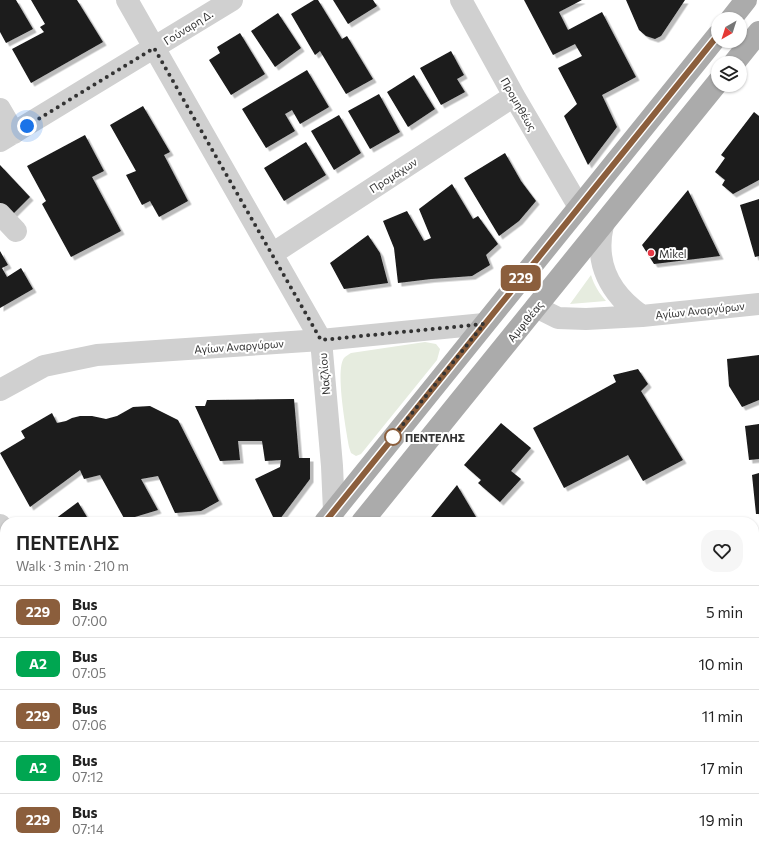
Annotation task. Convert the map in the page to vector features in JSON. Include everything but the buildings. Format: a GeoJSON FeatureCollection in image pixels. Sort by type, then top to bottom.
{"type":"FeatureCollection","features":[{"type":"Feature","properties":{"kind":"main road"},"geometry":{"type":"LineString","coordinates":[[737,12],[746,0]]}},
{"type":"Feature","properties":{"kind":"main road"},"geometry":{"type":"LineString","coordinates":[[740,56],[759,32]]}},
{"type":"Feature","properties":{"kind":"main road"},"geometry":{"type":"LineString","coordinates":[[330,517],[711,44]]}},
{"type":"Feature","properties":{"kind":"main road","name":"Αμφιθέας"},"geometry":{"type":"LineString","coordinates":[[366,517],[711,91]]}},
{"type":"Feature","properties":{"kind":"street","name":"Ναζλίου"},"geometry":{"type":"LineString","coordinates":[[127,0],[321,340],[332,466],[330,517]]}},
{"type":"Feature","properties":{"kind":"street","name":"Γούναρη Δ."},"geometry":{"type":"LineString","coordinates":[[7,137],[232,0]]}},
{"type":"Feature","properties":{"kind":"street","name":"Προμηθέως"},"geometry":{"type":"LineString","coordinates":[[461,0],[514,96],[579,207]]}},
{"type":"Feature","properties":{"kind":"street","name":"Προμάχων"},"geometry":{"type":"LineString","coordinates":[[272,254],[514,96]]}},
{"type":"Feature","properties":{"kind":"street"},"geometry":{"type":"LineString","coordinates":[[0,109],[7,137]]}},
{"type":"Feature","properties":{"kind":"street"},"geometry":{"type":"LineString","coordinates":[[0,214],[16,231]]}},
{"type":"Feature","properties":{"kind":"street","name":"Αγίων Αναργύρων"},"geometry":{"type":"LineString","coordinates":[[603,225],[600,236],[600,247],[601,260],[606,273],[612,285],[623,300],[642,316]]}},
{"type":"Feature","properties":{"kind":"street","name":"Αγίων Αναργύρων"},"geometry":{"type":"LineString","coordinates":[[536,307],[558,318],[586,319],[642,316],[759,304]]}},
{"type":"Feature","properties":{"kind":"street","name":"Αγίων Αναργύρων"},"geometry":{"type":"LineString","coordinates":[[0,390],[44,366],[97,355],[321,340],[484,324]]}},
{"type":"Feature","properties":{"kind":"shaded area"},"geometry":{"type":"Polygon","coordinates":[[[591,275],[597,289],[606,301],[570,304],[591,275]]]}},
{"type":"Feature","properties":{"kind":"shaded area"},"geometry":{"type":"Polygon","coordinates":[[[425,342],[436,344],[440,349],[437,360],[361,454],[356,456],[351,453],[342,401],[341,375],[344,358],[351,353],[425,342]]]}},
{"type":"Feature","properties":{"kind":"bus line","name":"229"},"geometry":{"type":"LineString","coordinates":[[329,517],[711,44]]}},
{"type":"Feature","properties":{"kind":"place","name":"Mikel"},"geometry":{"type":"Point","coordinates":[651,253]}},
{"type":"Feature","properties":{"kind":"place","name":"ΠΕΝΤΕΛΗΣ"},"geometry":{"type":"Point","coordinates":[393,437]}},
{"type":"Feature","properties":{"kind":"route"},"geometry":{"type":"LineString","coordinates":[[27,126],[154,48],[321,340],[484,324],[392,438],[393,437]]}}]}
